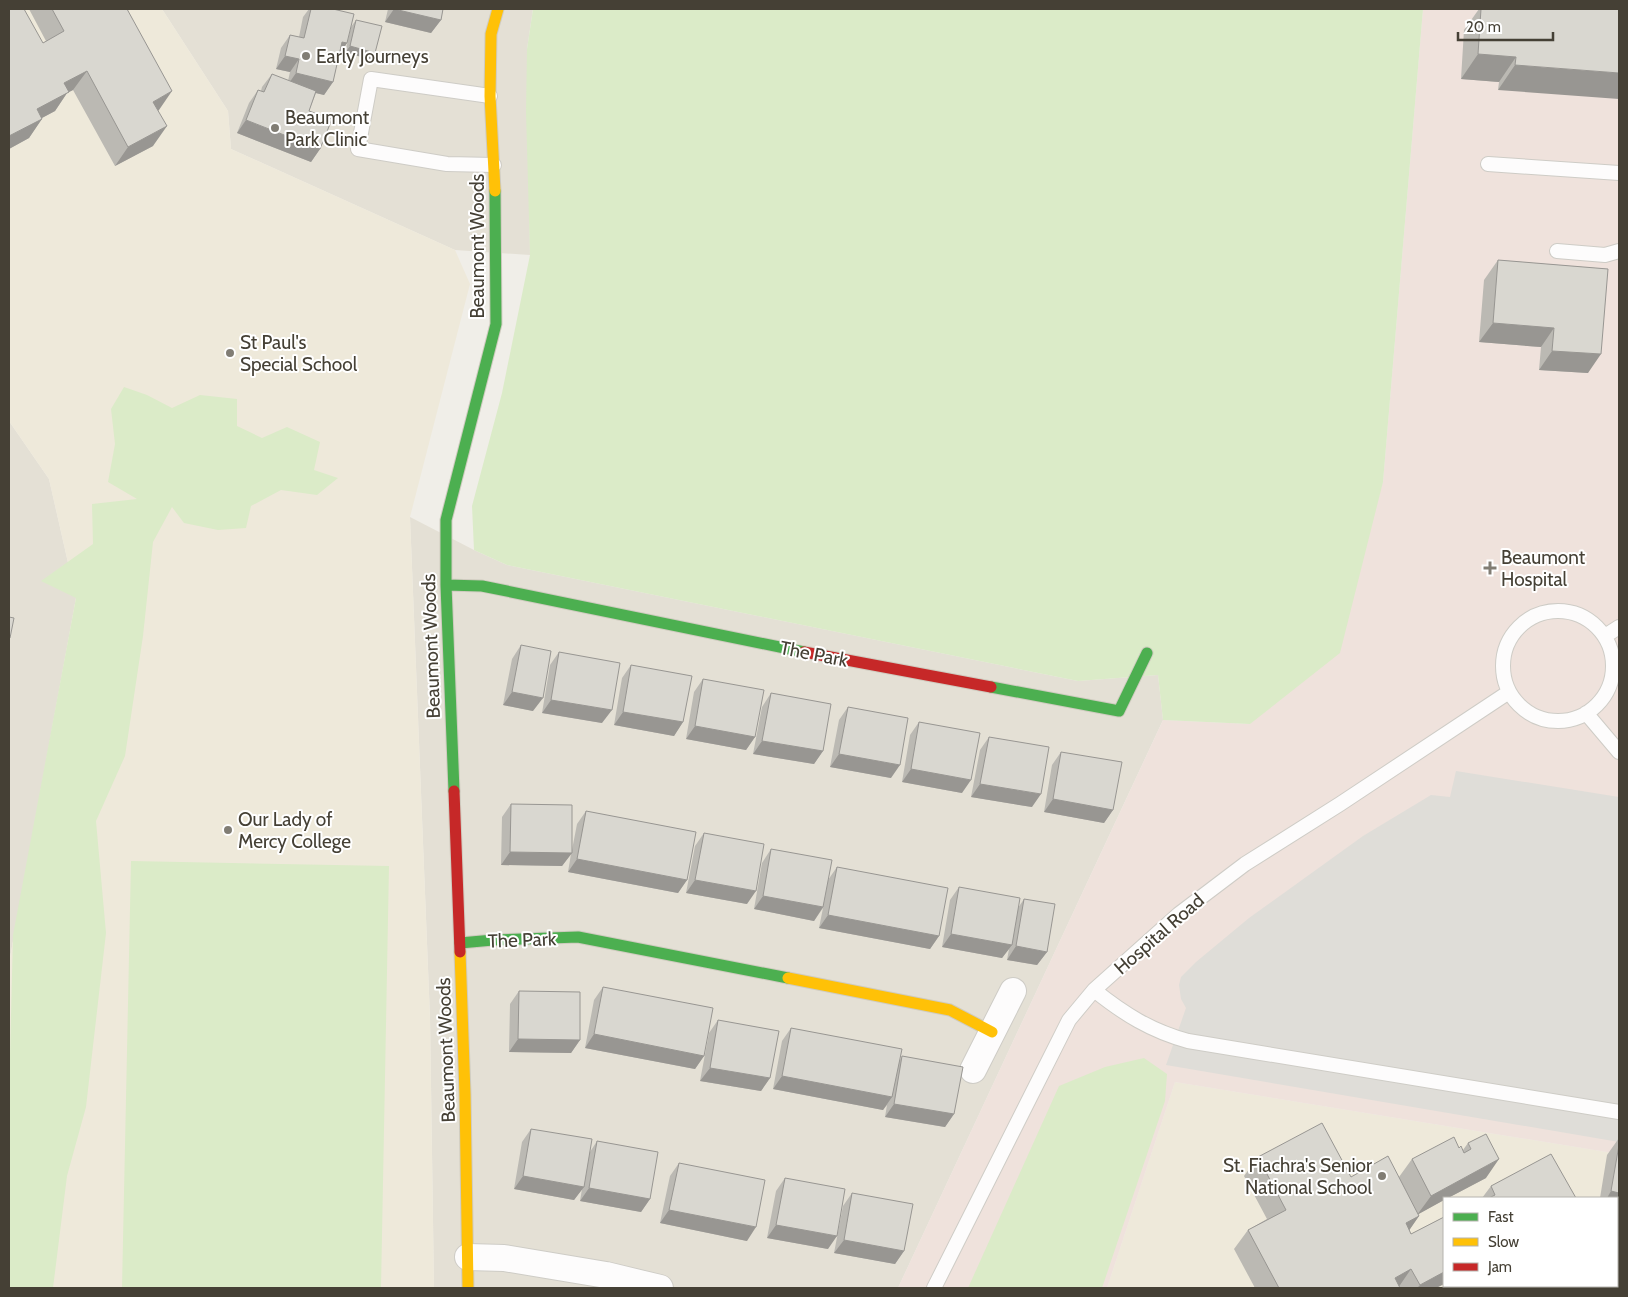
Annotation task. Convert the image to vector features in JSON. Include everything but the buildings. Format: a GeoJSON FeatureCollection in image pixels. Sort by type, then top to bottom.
{"type":"FeatureCollection","features":[{"type":"Feature","properties":{"kind":"street","name":"Beaumont Woods"},"geometry":{"type":"LineString","coordinates":[[468,1288],[465,1094],[446,585],[446,520],[496,324],[496,203],[490,96],[491,34],[498,9]]}},
{"type":"Feature","properties":{"kind":"street","name":"The Park"},"geometry":{"type":"LineString","coordinates":[[446,585],[482,586],[783,648],[1119,711],[1147,653]]}},
{"type":"Feature","properties":{"kind":"street","name":"The Park"},"geometry":{"type":"LineString","coordinates":[[460,943],[578,937],[950,1010],[992,1032]]}},
{"type":"Feature","properties":{"kind":"street"},"geometry":{"type":"LineString","coordinates":[[973,1070],[1013,991]]}},
{"type":"Feature","properties":{"kind":"street"},"geometry":{"type":"LineString","coordinates":[[468,1257],[504,1258],[606,1275],[660,1288]]}},
{"type":"Feature","properties":{"kind":"lane"},"geometry":{"type":"LineString","coordinates":[[490,96],[371,79],[358,149],[447,164],[494,165]]}},
{"type":"Feature","properties":{"kind":"lane"},"geometry":{"type":"LineString","coordinates":[[1488,164],[1619,173]]}},
{"type":"Feature","properties":{"kind":"lane"},"geometry":{"type":"LineString","coordinates":[[1557,250],[1605,255],[1619,251]]}},
{"type":"Feature","properties":{"kind":"lane"},"geometry":{"type":"LineString","coordinates":[[1557,611],[1578,614],[1597,626],[1605,636],[1611,649],[1613,666],[1609,688],[1597,705],[1586,713],[1557,721],[1536,717],[1518,705],[1509,692],[1502,666],[1507,644],[1518,627],[1535,615],[1557,611]]}},
{"type":"Feature","properties":{"kind":"lane"},"geometry":{"type":"LineString","coordinates":[[1605,636],[1619,627]]}},
{"type":"Feature","properties":{"kind":"lane","name":"Hospital Road"},"geometry":{"type":"LineString","coordinates":[[934,1288],[1069,1020],[1094,990],[1178,914],[1245,864],[1340,804],[1509,692]]}},
{"type":"Feature","properties":{"kind":"lane"},"geometry":{"type":"LineString","coordinates":[[1586,713],[1619,752]]}},
{"type":"Feature","properties":{"kind":"lane"},"geometry":{"type":"LineString","coordinates":[[1094,990],[1122,1012],[1136,1020],[1164,1034],[1188,1041],[1619,1112]]}},
{"type":"Feature","properties":{"kind":"shaded area","name":"Our Lady of Mercy College"},"geometry":{"type":"Polygon","coordinates":[[[9,9],[162,9],[228,111],[231,149],[455,250],[470,284],[410,517],[430,1018],[434,1288],[9,1288],[9,963],[76,598],[49,479],[9,421],[9,9]]]}},
{"type":"Feature","properties":{"kind":"shaded area"},"geometry":{"type":"Polygon","coordinates":[[[162,9],[533,9],[527,49],[530,255],[455,250],[231,149],[228,111],[162,9]]]}},
{"type":"Feature","properties":{"kind":"shaded area","name":"Beaumont Hospital"},"geometry":{"type":"Polygon","coordinates":[[[1423,9],[1619,9],[1619,1154],[1175,1082],[1107,1288],[898,1288],[1163,720],[1250,724],[1383,482],[1423,9]]]}},
{"type":"Feature","properties":{"kind":"shaded area"},"geometry":{"type":"Polygon","coordinates":[[[9,421],[49,479],[76,598],[9,963],[9,421]]]}},
{"type":"Feature","properties":{"kind":"shaded area"},"geometry":{"type":"Polygon","coordinates":[[[410,517],[507,565],[1078,681],[1158,675],[1163,720],[898,1288],[434,1288],[430,1018],[410,517]]]}},
{"type":"Feature","properties":{"kind":"shaded area"},"geometry":{"type":"Polygon","coordinates":[[[1456,771],[1619,797],[1619,1142],[1166,1065],[1186,1008],[1181,999],[1179,985],[1181,977],[1249,918],[1363,836],[1431,795],[1450,797],[1456,771]]]}},
{"type":"Feature","properties":{"kind":"shaded area","name":"St. Fiachra's Senior National School"},"geometry":{"type":"Polygon","coordinates":[[[1175,1082],[1619,1154],[1619,1288],[1107,1288],[1175,1082]]]}},
{"type":"Feature","properties":{"kind":"green space"},"geometry":{"type":"Polygon","coordinates":[[[533,9],[1423,9],[1383,482],[1340,653],[1250,724],[1163,720],[1158,675],[1078,681],[507,565],[474,550],[472,506],[502,393],[530,255],[526,112],[527,49],[533,9]]]}},
{"type":"Feature","properties":{"kind":"green space"},"geometry":{"type":"Polygon","coordinates":[[[124,387],[147,395],[172,408],[200,395],[237,399],[237,426],[262,438],[287,427],[320,442],[314,470],[338,478],[317,495],[281,490],[251,506],[246,528],[218,530],[184,523],[172,507],[153,542],[143,636],[125,756],[96,821],[106,933],[86,1107],[67,1176],[53,1288],[9,1288],[9,1096],[13,935],[76,598],[41,581],[93,544],[92,504],[137,499],[108,482],[115,444],[111,409],[124,387]]]}},
{"type":"Feature","properties":{"kind":"green space"},"geometry":{"type":"Polygon","coordinates":[[[131,861],[389,866],[381,1288],[122,1288],[131,861]]]}},
{"type":"Feature","properties":{"kind":"green space"},"geometry":{"type":"Polygon","coordinates":[[[1144,1058],[1167,1074],[1165,1101],[1102,1288],[968,1288],[1059,1086],[1105,1067],[1144,1058]]]}},
{"type":"Feature","properties":{"kind":"traffic: fast"},"geometry":{"type":"LineString","coordinates":[[454,791],[446,585],[446,520],[496,324],[495,191]]}},
{"type":"Feature","properties":{"kind":"traffic: fast"},"geometry":{"type":"LineString","coordinates":[[446,585],[482,586],[804,652]]}},
{"type":"Feature","properties":{"kind":"traffic: fast"},"geometry":{"type":"LineString","coordinates":[[991,687],[1119,711],[1147,653]]}},
{"type":"Feature","properties":{"kind":"traffic: fast"},"geometry":{"type":"LineString","coordinates":[[460,943],[578,937],[788,978]]}},
{"type":"Feature","properties":{"kind":"traffic: slow"},"geometry":{"type":"LineString","coordinates":[[495,191],[490,96],[491,34],[498,9]]}},
{"type":"Feature","properties":{"kind":"traffic: slow"},"geometry":{"type":"LineString","coordinates":[[460,952],[465,1094],[468,1288]]}},
{"type":"Feature","properties":{"kind":"traffic: slow"},"geometry":{"type":"LineString","coordinates":[[788,978],[950,1010],[992,1032]]}},
{"type":"Feature","properties":{"kind":"traffic: jam"},"geometry":{"type":"LineString","coordinates":[[804,652],[991,687]]}},
{"type":"Feature","properties":{"kind":"traffic: jam"},"geometry":{"type":"LineString","coordinates":[[454,791],[460,952]]}},
{"type":"Feature","properties":{"kind":"place","name":"Early Journeys"},"geometry":{"type":"Point","coordinates":[306,56]}},
{"type":"Feature","properties":{"kind":"place","name":"Beaumont Park Clinic"},"geometry":{"type":"Point","coordinates":[275,128]}},
{"type":"Feature","properties":{"kind":"place","name":"St Paul's Special School"},"geometry":{"type":"Point","coordinates":[230,353]}},
{"type":"Feature","properties":{"kind":"place","name":"Beaumont Hospital"},"geometry":{"type":"Point","coordinates":[1490,568]}},
{"type":"Feature","properties":{"kind":"place","name":"Our Lady of Mercy College"},"geometry":{"type":"Point","coordinates":[228,830]}},
{"type":"Feature","properties":{"kind":"place","name":"St. Fiachra's Senior National School"},"geometry":{"type":"Point","coordinates":[1382,1176]}}]}
